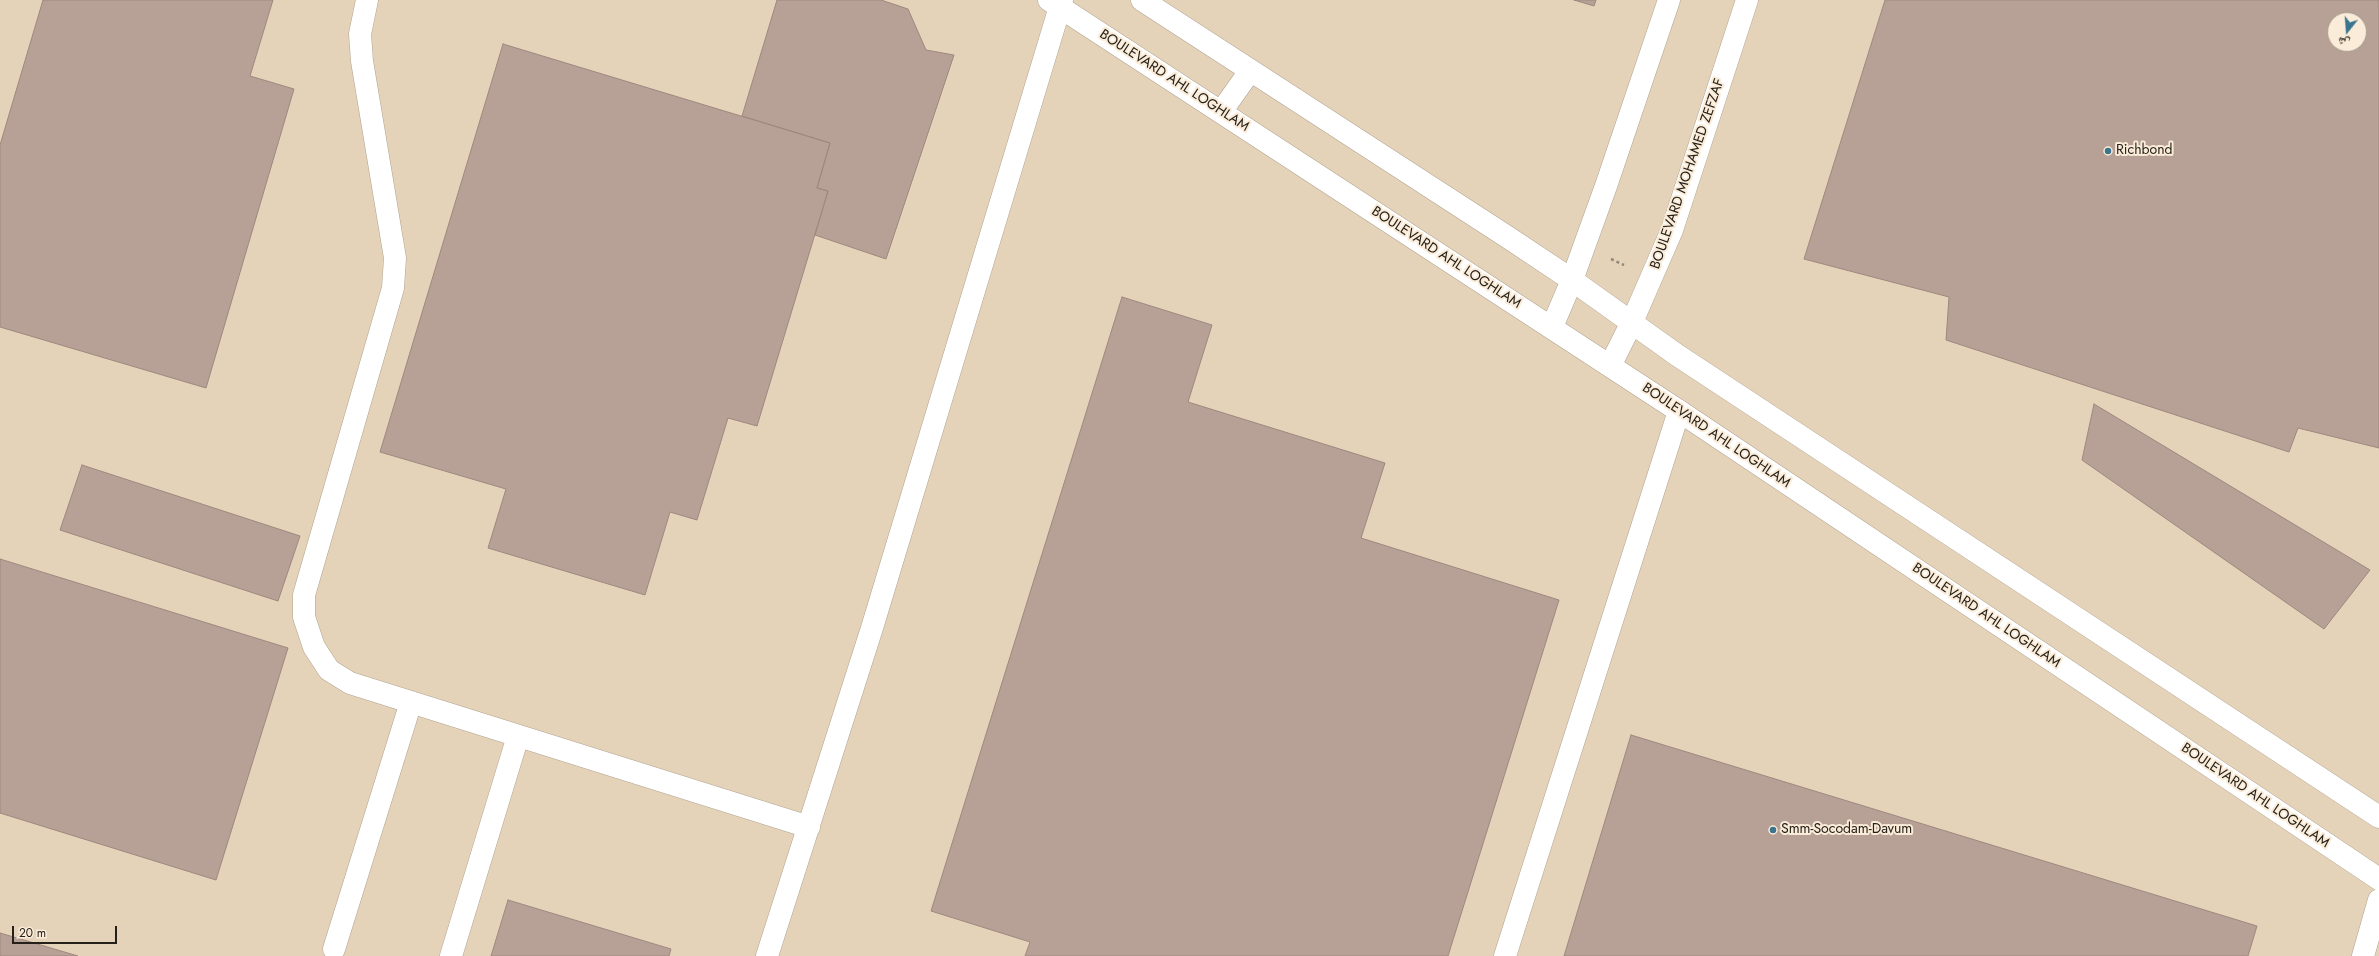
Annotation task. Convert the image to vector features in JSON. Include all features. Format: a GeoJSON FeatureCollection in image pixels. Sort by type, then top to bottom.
{"type":"FeatureCollection","features":[{"type":"Feature","properties":{"kind":"main road"},"geometry":{"type":"LineString","coordinates":[[367,0],[360,34],[362,61],[395,258],[393,288],[304,594],[304,617],[314,647],[329,670],[350,683],[809,827]]}},
{"type":"Feature","properties":{"kind":"main road"},"geometry":{"type":"LineString","coordinates":[[1142,0],[1572,280],[1677,355],[2379,817]]}},
{"type":"Feature","properties":{"kind":"main road"},"geometry":{"type":"LineString","coordinates":[[1552,327],[1584,248],[1669,0]]}},
{"type":"Feature","properties":{"kind":"main road","name":"BOULEVARD MOHAMED ZEFZAF"},"geometry":{"type":"LineString","coordinates":[[1610,366],[1653,277],[1672,230],[1747,0]]}},
{"type":"Feature","properties":{"kind":"main road"},"geometry":{"type":"LineString","coordinates":[[767,956],[809,827],[980,278],[1057,2]]}},
{"type":"Feature","properties":{"kind":"main road","name":"BOULEVARD AHL LOGHLAM"},"geometry":{"type":"LineString","coordinates":[[1057,2],[1221,112],[1679,411],[2379,879]]}},
{"type":"Feature","properties":{"kind":"main road"},"geometry":{"type":"LineString","coordinates":[[1221,112],[1250,71]]}},
{"type":"Feature","properties":{"kind":"main road"},"geometry":{"type":"LineString","coordinates":[[1505,956],[1679,411]]}},
{"type":"Feature","properties":{"kind":"main road"},"geometry":{"type":"LineString","coordinates":[[334,949],[411,702]]}},
{"type":"Feature","properties":{"kind":"main road"},"geometry":{"type":"LineString","coordinates":[[451,956],[518,736]]}},
{"type":"Feature","properties":{"kind":"main road"},"geometry":{"type":"LineString","coordinates":[[2363,956],[2379,900]]}},
{"type":"Feature","properties":{"kind":"path"},"geometry":{"type":"LineString","coordinates":[[1584,248],[1653,277]]}},
{"type":"Feature","properties":{"kind":"shaded area"},"geometry":{"type":"Polygon","coordinates":[[[0,0],[2379,0],[2379,956],[0,956],[0,0]]]}},
{"type":"Feature","properties":{"kind":"building"},"geometry":{"type":"Polygon","coordinates":[[[43,0],[273,0],[250,76],[294,89],[206,388],[0,327],[0,145],[43,0]]]}},
{"type":"Feature","properties":{"kind":"building"},"geometry":{"type":"Polygon","coordinates":[[[777,0],[881,0],[908,9],[926,50],[954,55],[886,259],[815,235],[828,191],[817,188],[830,143],[742,116],[777,0]]]}},
{"type":"Feature","properties":{"kind":"building"},"geometry":{"type":"Polygon","coordinates":[[[1574,0],[1596,0],[1594,6],[1574,0]]]}},
{"type":"Feature","properties":{"kind":"building","name":"Richbond"},"geometry":{"type":"Polygon","coordinates":[[[1885,0],[2379,0],[2379,448],[2298,428],[2289,452],[1946,340],[1949,297],[1804,259],[1885,0]]]}},
{"type":"Feature","properties":{"kind":"building"},"geometry":{"type":"Polygon","coordinates":[[[503,44],[830,143],[817,188],[828,191],[757,426],[728,418],[697,520],[670,512],[645,595],[488,548],[506,489],[380,452],[503,44]]]}},
{"type":"Feature","properties":{"kind":"building"},"geometry":{"type":"Polygon","coordinates":[[[1122,297],[1212,325],[1188,402],[1385,463],[1361,538],[1559,600],[1448,956],[1025,956],[1030,942],[931,911],[1122,297]]]}},
{"type":"Feature","properties":{"kind":"building"},"geometry":{"type":"Polygon","coordinates":[[[2094,404],[2370,570],[2324,629],[2082,460],[2094,404]]]}},
{"type":"Feature","properties":{"kind":"building"},"geometry":{"type":"Polygon","coordinates":[[[82,465],[300,536],[278,601],[60,530],[82,465]]]}},
{"type":"Feature","properties":{"kind":"building"},"geometry":{"type":"Polygon","coordinates":[[[0,559],[288,648],[216,880],[0,813],[0,559]]]}},
{"type":"Feature","properties":{"kind":"building","name":"Smm-Socodam-Davum"},"geometry":{"type":"Polygon","coordinates":[[[1631,735],[2257,926],[2248,956],[1564,956],[1631,735]]]}},
{"type":"Feature","properties":{"kind":"building"},"geometry":{"type":"Polygon","coordinates":[[[508,900],[671,949],[669,956],[491,956],[508,900]]]}},
{"type":"Feature","properties":{"kind":"building"},"geometry":{"type":"Polygon","coordinates":[[[0,933],[78,956],[0,956],[0,933]]]}},
{"type":"Feature","properties":{"kind":"place","name":"Richbond"},"geometry":{"type":"Point","coordinates":[2108,151]}},
{"type":"Feature","properties":{"kind":"place","name":"Smm-Socodam-Davum"},"geometry":{"type":"Point","coordinates":[1773,830]}}]}
